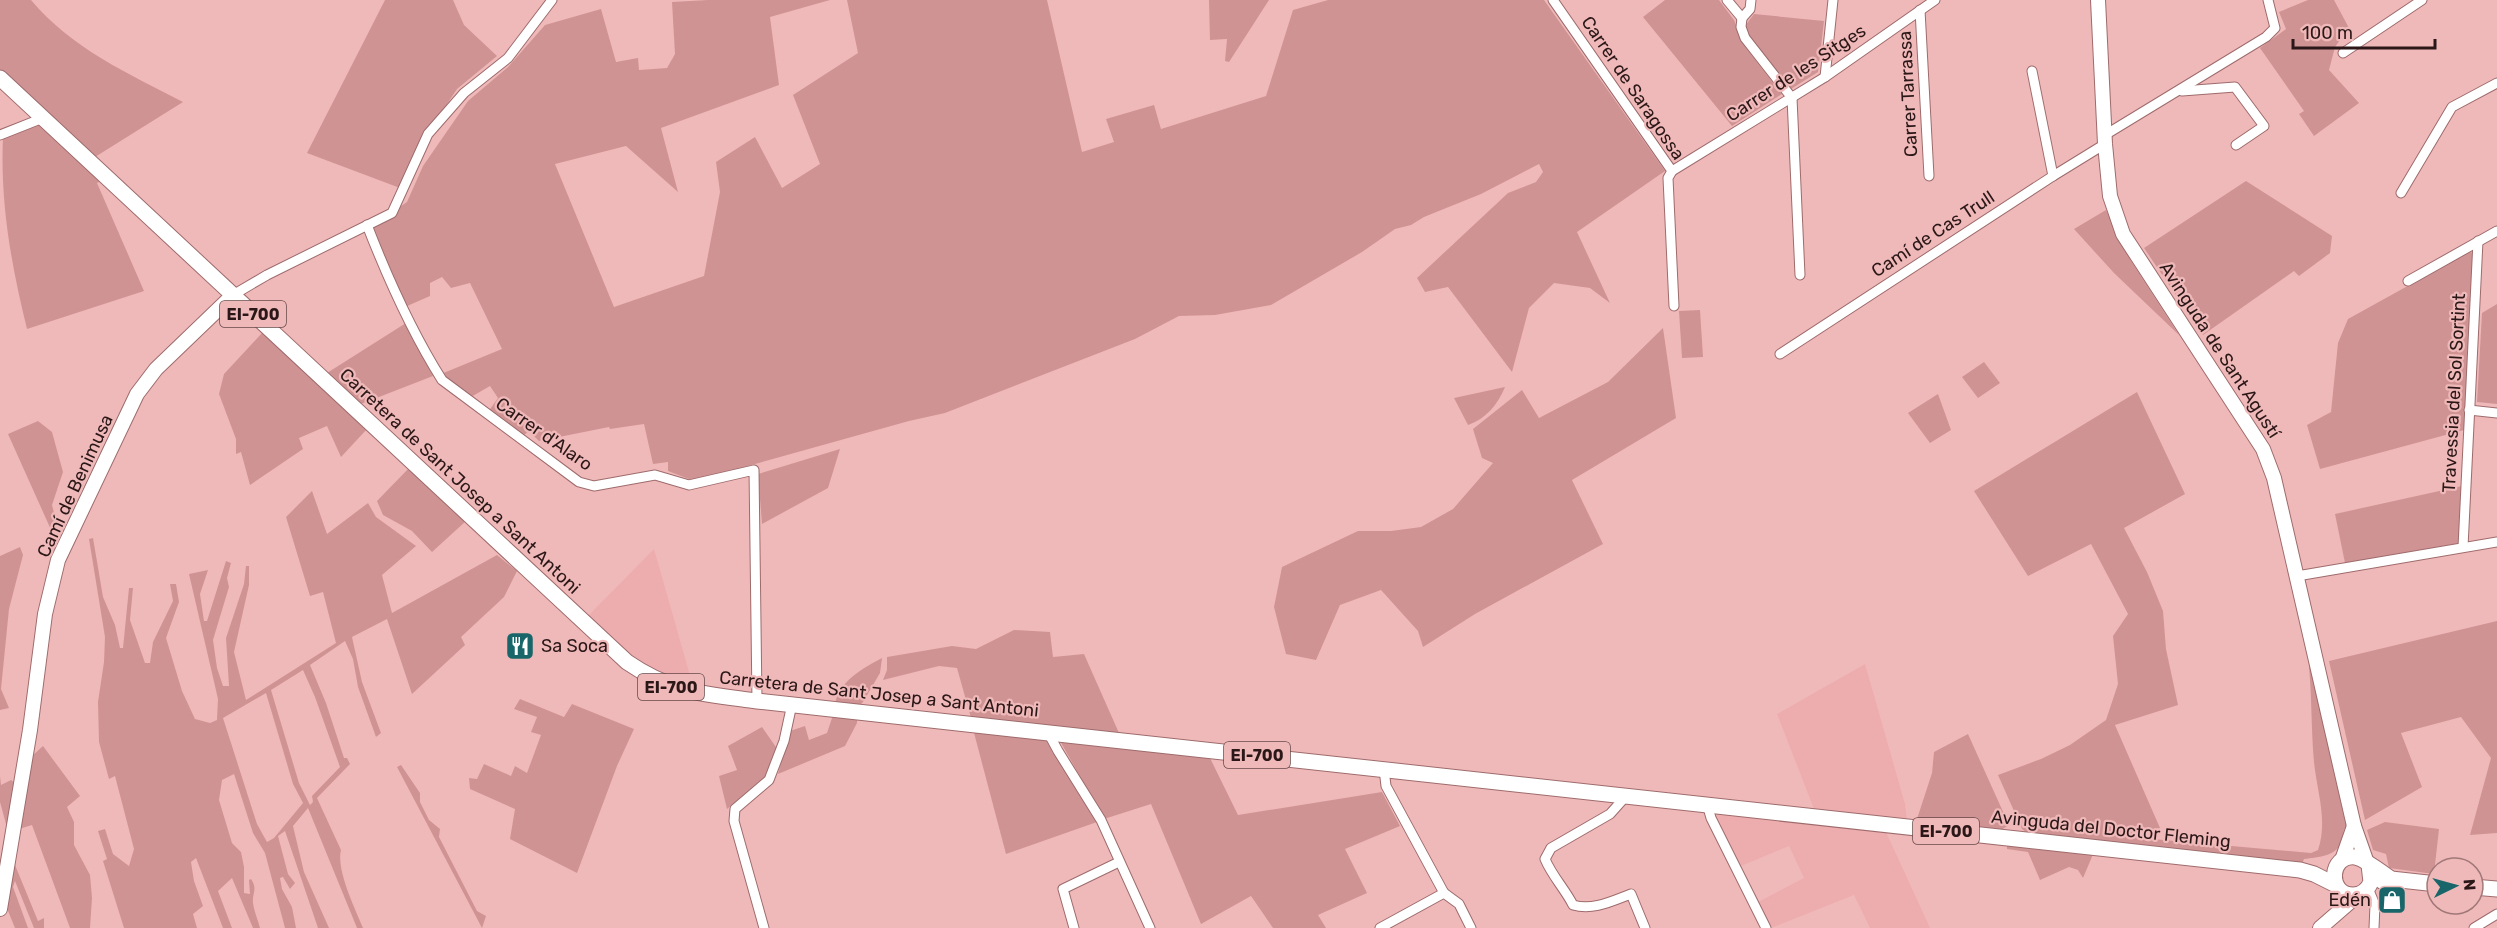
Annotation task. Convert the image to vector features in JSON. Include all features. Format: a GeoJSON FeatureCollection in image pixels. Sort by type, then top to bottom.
{"type":"FeatureCollection","features":[{"type":"Feature","properties":{"kind":"main road","name":"Carretera de Sant Josep a Sant Antoni"},"geometry":{"type":"LineString","coordinates":[[0,78],[627,662],[656,681],[675,689],[757,700],[1627,795]]}},
{"type":"Feature","properties":{"kind":"main road","name":"Avinguda del Doctor Fleming"},"geometry":{"type":"LineString","coordinates":[[1627,795],[2304,870],[2340,862]]}},
{"type":"Feature","properties":{"kind":"main road","name":"EI-700"},"geometry":{"type":"LineString","coordinates":[[2340,862],[2352,857],[2391,879],[2425,883]]}},
{"type":"Feature","properties":{"kind":"main road"},"geometry":{"type":"LineString","coordinates":[[2337,886],[2334,874],[2340,862]]}},
{"type":"Feature","properties":{"kind":"main road"},"geometry":{"type":"LineString","coordinates":[[2365,890],[2372,876],[2368,864]]}},
{"type":"Feature","properties":{"kind":"main road","name":"Avinguda del Doctor Fleming"},"geometry":{"type":"LineString","coordinates":[[2304,870],[2337,886]]}},
{"type":"Feature","properties":{"kind":"main road","name":"EI-700"},"geometry":{"type":"LineString","coordinates":[[2337,886],[2349,895],[2391,879]]}},
{"type":"Feature","properties":{"kind":"street"},"geometry":{"type":"LineString","coordinates":[[233,295],[267,274],[392,213],[428,134],[464,93],[507,58],[552,0]]}},
{"type":"Feature","properties":{"kind":"street","name":"Carrer de Saragossa"},"geometry":{"type":"LineString","coordinates":[[1553,0],[1672,171],[1668,178],[1674,306]]}},
{"type":"Feature","properties":{"kind":"street"},"geometry":{"type":"LineString","coordinates":[[1727,0],[1742,18]]}},
{"type":"Feature","properties":{"kind":"street"},"geometry":{"type":"LineString","coordinates":[[1751,0],[1750,9],[1742,18],[1741,27],[1745,38],[1792,98],[1800,275]]}},
{"type":"Feature","properties":{"kind":"street"},"geometry":{"type":"LineString","coordinates":[[1825,77],[1833,0]]}},
{"type":"Feature","properties":{"kind":"street","name":"Carrer de les Sitges"},"geometry":{"type":"LineString","coordinates":[[1672,171],[1825,77],[1935,0]]}},
{"type":"Feature","properties":{"kind":"street","name":"Avinguda de Sant Agustí"},"geometry":{"type":"LineString","coordinates":[[2098,0],[2110,196],[2123,234],[2263,448],[2274,478],[2354,826],[2368,864]]}},
{"type":"Feature","properties":{"kind":"street","name":"Camí de Cas Trull"},"geometry":{"type":"LineString","coordinates":[[1780,354],[2053,176],[2178,91],[2266,37],[2275,28],[2268,0]]}},
{"type":"Feature","properties":{"kind":"street"},"geometry":{"type":"LineString","coordinates":[[2343,53],[2422,0]]}},
{"type":"Feature","properties":{"kind":"street","name":"Carrer Tarrassa"},"geometry":{"type":"LineString","coordinates":[[1920,10],[1929,176]]}},
{"type":"Feature","properties":{"kind":"street"},"geometry":{"type":"LineString","coordinates":[[2032,71],[2053,176]]}},
{"type":"Feature","properties":{"kind":"street"},"geometry":{"type":"LineString","coordinates":[[2401,192],[2452,107],[2497,84]]}},
{"type":"Feature","properties":{"kind":"street"},"geometry":{"type":"LineString","coordinates":[[2178,91],[2228,86],[2240,92],[2264,126],[2236,145]]}},
{"type":"Feature","properties":{"kind":"street"},"geometry":{"type":"LineString","coordinates":[[0,135],[43,118]]}},
{"type":"Feature","properties":{"kind":"street","name":"Carrer d'Alaro"},"geometry":{"type":"LineString","coordinates":[[367,225],[392,287],[429,360],[442,380],[579,482],[594,486],[655,475],[689,485],[754,470],[757,700]]}},
{"type":"Feature","properties":{"kind":"street"},"geometry":{"type":"LineString","coordinates":[[2408,281],[2497,231]]}},
{"type":"Feature","properties":{"kind":"street","name":"Travessia del Sol Sortint"},"geometry":{"type":"LineString","coordinates":[[2463,547],[2478,242]]}},
{"type":"Feature","properties":{"kind":"street","name":"Camí de Benimusa"},"geometry":{"type":"LineString","coordinates":[[0,909],[30,730],[45,614],[58,560],[137,394],[156,369],[233,295]]}},
{"type":"Feature","properties":{"kind":"street"},"geometry":{"type":"LineString","coordinates":[[2469,410],[2497,413]]}},
{"type":"Feature","properties":{"kind":"street"},"geometry":{"type":"LineString","coordinates":[[2297,576],[2497,542]]}},
{"type":"Feature","properties":{"kind":"street"},"geometry":{"type":"LineString","coordinates":[[764,928],[734,821],[735,809],[769,780],[784,741],[792,704]]}},
{"type":"Feature","properties":{"kind":"street"},"geometry":{"type":"LineString","coordinates":[[1051,732],[1051,738],[1058,752],[1101,820],[1150,928]]}},
{"type":"Feature","properties":{"kind":"street"},"geometry":{"type":"LineString","coordinates":[[1384,769],[1386,786],[1444,893],[1460,904],[1471,928]]}},
{"type":"Feature","properties":{"kind":"street"},"geometry":{"type":"LineString","coordinates":[[1627,795],[1610,814],[1551,848],[1545,859],[1552,876],[1573,905],[1582,908],[1596,907],[1631,894],[1645,928]]}},
{"type":"Feature","properties":{"kind":"street"},"geometry":{"type":"LineString","coordinates":[[1707,804],[1711,818],[1766,928]]}},
{"type":"Feature","properties":{"kind":"street"},"geometry":{"type":"LineString","coordinates":[[2340,862],[2354,826]]}},
{"type":"Feature","properties":{"kind":"street"},"geometry":{"type":"LineString","coordinates":[[1074,928],[1064,889],[1119,862]]}},
{"type":"Feature","properties":{"kind":"street"},"geometry":{"type":"LineString","coordinates":[[2334,916],[2337,886]]}},
{"type":"Feature","properties":{"kind":"street"},"geometry":{"type":"LineString","coordinates":[[2320,928],[2365,890],[2375,905],[2374,928]]}},
{"type":"Feature","properties":{"kind":"street"},"geometry":{"type":"LineString","coordinates":[[1380,928],[1444,893]]}},
{"type":"Feature","properties":{"kind":"street"},"geometry":{"type":"LineString","coordinates":[[2474,928],[2497,914]]}},
{"type":"Feature","properties":{"kind":"shaded area"},"geometry":{"type":"Polygon","coordinates":[[[0,0],[31,0],[47,17],[82,46],[183,102],[95,157],[0,70],[0,0]]]}},
{"type":"Feature","properties":{"kind":"shaded area"},"geometry":{"type":"Polygon","coordinates":[[[385,0],[453,0],[464,25],[497,56],[457,89],[427,134],[400,188],[307,153],[385,0]]]}},
{"type":"Feature","properties":{"kind":"shaded area"},"geometry":{"type":"Polygon","coordinates":[[[830,0],[770,17],[779,85],[661,128],[678,192],[626,146],[555,164],[614,307],[704,276],[720,192],[716,162],[755,137],[782,188],[820,164],[793,95],[858,53],[847,0],[1047,0],[1082,152],[1114,142],[1106,119],[1154,105],[1161,129],[1266,96],[1293,10],[1328,0],[1544,0],[1665,171],[1577,232],[1610,303],[1590,288],[1554,283],[1529,308],[1512,372],[1448,287],[1425,292],[1417,278],[1508,193],[1536,182],[1543,172],[1539,164],[1481,194],[1424,217],[1411,225],[1395,229],[1362,252],[1271,305],[1215,315],[1179,316],[1135,339],[945,413],[694,481],[668,471],[668,462],[653,464],[644,424],[610,429],[609,427],[539,441],[529,431],[523,436],[488,412],[498,398],[490,386],[471,397],[441,374],[502,349],[470,283],[451,288],[442,277],[430,283],[430,296],[405,307],[370,227],[407,202],[423,166],[468,101],[508,67],[545,25],[601,9],[616,62],[638,58],[639,70],[667,68],[675,54],[672,2],[830,0]]]}},
{"type":"Feature","properties":{"kind":"shaded area"},"geometry":{"type":"Polygon","coordinates":[[[1209,0],[1269,0],[1229,62],[1225,61],[1227,39],[1210,40],[1209,0]]]}},
{"type":"Feature","properties":{"kind":"shaded area"},"geometry":{"type":"Polygon","coordinates":[[[1665,0],[1719,0],[1734,20],[1745,47],[1782,94],[1732,126],[1643,17],[1665,0]]]}},
{"type":"Feature","properties":{"kind":"shaded area"},"geometry":{"type":"Polygon","coordinates":[[[2308,0],[2334,0],[2349,28],[2335,47],[2329,70],[2359,103],[2314,136],[2299,114],[2304,111],[2260,48],[2286,29],[2279,12],[2308,0]]]}},
{"type":"Feature","properties":{"kind":"shaded area"},"geometry":{"type":"Polygon","coordinates":[[[1754,14],[1824,21],[1818,72],[1791,89],[1749,36],[1745,26],[1754,14]]]}},
{"type":"Feature","properties":{"kind":"shaded area"},"geometry":{"type":"Polygon","coordinates":[[[36,124],[46,126],[197,267],[193,269],[101,181],[97,183],[144,291],[27,329],[16,281],[5,209],[3,136],[36,124]]]}},
{"type":"Feature","properties":{"kind":"shaded area"},"geometry":{"type":"Polygon","coordinates":[[[2246,181],[2332,236],[2330,253],[2299,276],[2294,271],[2203,335],[2144,248],[2246,181]]]}},
{"type":"Feature","properties":{"kind":"shaded area"},"geometry":{"type":"Polygon","coordinates":[[[2106,210],[2131,261],[2179,335],[2114,273],[2074,229],[2106,210]]]}},
{"type":"Feature","properties":{"kind":"shaded area"},"geometry":{"type":"Polygon","coordinates":[[[2469,252],[2474,253],[2464,430],[2320,469],[2307,425],[2331,412],[2338,343],[2348,319],[2469,252]]]}},
{"type":"Feature","properties":{"kind":"shaded area"},"geometry":{"type":"Polygon","coordinates":[[[2497,304],[2497,404],[2477,402],[2482,313],[2497,304]]]}},
{"type":"Feature","properties":{"kind":"shaded area"},"geometry":{"type":"Polygon","coordinates":[[[1700,310],[1703,357],[1682,358],[1679,311],[1700,310]]]}},
{"type":"Feature","properties":{"kind":"shaded area"},"geometry":{"type":"Polygon","coordinates":[[[406,323],[433,376],[361,404],[327,373],[406,323]]]}},
{"type":"Feature","properties":{"kind":"shaded area"},"geometry":{"type":"Polygon","coordinates":[[[1663,328],[1676,418],[1572,480],[1603,544],[1475,614],[1423,647],[1418,631],[1381,590],[1340,605],[1316,660],[1286,654],[1274,607],[1282,567],[1358,531],[1391,531],[1421,527],[1453,509],[1493,463],[1482,458],[1473,429],[1522,390],[1539,418],[1608,382],[1663,328]]]}},
{"type":"Feature","properties":{"kind":"shaded area"},"geometry":{"type":"Polygon","coordinates":[[[262,333],[368,428],[341,457],[327,426],[299,438],[303,449],[250,485],[241,452],[236,454],[236,439],[219,394],[224,374],[262,333]]]}},
{"type":"Feature","properties":{"kind":"shaded area"},"geometry":{"type":"Polygon","coordinates":[[[1984,362],[2000,383],[1978,398],[1962,377],[1984,362]]]}},
{"type":"Feature","properties":{"kind":"shaded area"},"geometry":{"type":"Polygon","coordinates":[[[1505,387],[1491,410],[1468,425],[1454,398],[1505,387]]]}},
{"type":"Feature","properties":{"kind":"shaded area"},"geometry":{"type":"Polygon","coordinates":[[[2137,392],[2185,494],[2124,528],[2147,572],[2163,611],[2166,649],[2178,705],[2115,725],[2160,828],[2130,837],[2311,853],[2318,850],[2322,817],[2313,750],[2309,667],[2311,665],[2347,826],[2340,845],[2332,853],[2304,859],[2302,864],[2030,835],[2022,829],[1998,775],[2070,745],[2106,720],[2118,684],[2113,636],[2128,614],[2091,544],[2028,576],[1974,491],[2137,392]]]}},
{"type":"Feature","properties":{"kind":"shaded area"},"geometry":{"type":"Polygon","coordinates":[[[1938,394],[1951,430],[1930,443],[1908,413],[1938,394]]]}},
{"type":"Feature","properties":{"kind":"shaded area"},"geometry":{"type":"Polygon","coordinates":[[[38,421],[52,432],[63,472],[52,505],[58,529],[52,532],[8,434],[38,421]]]}},
{"type":"Feature","properties":{"kind":"shaded area"},"geometry":{"type":"Polygon","coordinates":[[[840,449],[828,488],[762,524],[758,474],[840,449]]]}},
{"type":"Feature","properties":{"kind":"shaded area"},"geometry":{"type":"Polygon","coordinates":[[[410,467],[466,521],[432,552],[412,531],[383,515],[377,501],[410,467]]]}},
{"type":"Feature","properties":{"kind":"shaded area"},"geometry":{"type":"Polygon","coordinates":[[[2462,486],[2460,543],[2345,563],[2335,514],[2462,486]]]}},
{"type":"Feature","properties":{"kind":"shaded area"},"geometry":{"type":"Polygon","coordinates":[[[312,491],[327,534],[368,503],[376,517],[416,546],[382,575],[392,613],[497,555],[517,571],[504,597],[461,637],[465,645],[412,694],[387,619],[352,637],[362,682],[381,733],[376,737],[358,687],[353,659],[345,641],[310,665],[326,703],[344,758],[347,758],[350,764],[317,798],[341,850],[341,868],[363,928],[357,928],[308,808],[293,826],[304,872],[329,928],[318,928],[285,831],[278,836],[288,874],[295,883],[290,889],[283,877],[280,878],[282,889],[292,907],[296,928],[285,928],[265,853],[253,833],[234,774],[222,780],[219,800],[232,843],[241,852],[244,867],[244,893],[250,894],[249,880],[251,879],[254,886],[253,903],[260,928],[253,928],[232,878],[218,891],[232,928],[223,928],[196,858],[191,862],[194,881],[203,906],[193,914],[197,928],[124,928],[103,861],[107,859],[98,831],[105,829],[113,854],[129,866],[134,849],[115,776],[109,779],[99,742],[98,702],[105,637],[89,539],[93,538],[103,597],[115,625],[120,648],[123,648],[129,588],[133,588],[130,620],[145,663],[150,663],[153,642],[173,601],[170,584],[176,584],[179,602],[166,638],[182,691],[195,719],[210,723],[217,720],[218,699],[189,574],[208,570],[200,594],[204,621],[207,621],[226,561],[231,563],[227,578],[229,587],[213,640],[217,668],[223,686],[229,686],[226,638],[244,584],[246,566],[249,566],[249,585],[234,652],[246,700],[336,643],[323,592],[310,596],[286,517],[312,491]],[[303,670],[271,690],[299,783],[310,805],[313,802],[312,796],[340,767],[303,670]],[[266,693],[223,718],[257,824],[267,842],[274,838],[303,803],[293,784],[266,693]]]}},
{"type":"Feature","properties":{"kind":"shaded area"},"geometry":{"type":"Polygon","coordinates":[[[20,547],[23,555],[9,609],[1,689],[9,708],[0,710],[0,556],[20,547]]]}},
{"type":"Feature","properties":{"kind":"shaded area"},"geometry":{"type":"Polygon","coordinates":[[[654,549],[693,686],[682,685],[630,657],[587,617],[654,549]]]}},
{"type":"Feature","properties":{"kind":"shaded area"},"geometry":{"type":"Polygon","coordinates":[[[2497,621],[2497,833],[2470,835],[2491,758],[2461,717],[2401,733],[2422,787],[2365,820],[2329,661],[2497,621]]]}},
{"type":"Feature","properties":{"kind":"shaded area"},"geometry":{"type":"Polygon","coordinates":[[[1014,630],[1050,632],[1053,657],[1084,654],[1119,733],[971,718],[957,668],[939,666],[883,680],[887,670],[887,657],[952,646],[976,649],[1014,630]]]}},
{"type":"Feature","properties":{"kind":"shaded area"},"geometry":{"type":"Polygon","coordinates":[[[882,658],[880,673],[859,706],[835,704],[841,689],[853,676],[882,658]]]}},
{"type":"Feature","properties":{"kind":"shaded area"},"geometry":{"type":"Polygon","coordinates":[[[1865,664],[1905,804],[1907,821],[1886,832],[1930,928],[1870,928],[1854,895],[1771,928],[1758,902],[1804,878],[1789,846],[1741,866],[1713,810],[1812,822],[1814,809],[1777,714],[1865,664]]]}},
{"type":"Feature","properties":{"kind":"shaded area"},"geometry":{"type":"Polygon","coordinates":[[[520,699],[564,717],[572,704],[634,729],[617,766],[577,873],[510,839],[515,809],[470,789],[469,778],[477,779],[484,764],[511,776],[515,766],[527,773],[541,735],[531,732],[537,717],[514,709],[520,699]]]}},
{"type":"Feature","properties":{"kind":"shaded area"},"geometry":{"type":"Polygon","coordinates":[[[833,715],[857,717],[857,723],[845,746],[778,774],[790,731],[805,726],[809,740],[827,733],[833,715]]]}},
{"type":"Feature","properties":{"kind":"shaded area"},"geometry":{"type":"Polygon","coordinates":[[[762,727],[778,750],[770,775],[727,809],[719,776],[737,770],[728,746],[762,727]]]}},
{"type":"Feature","properties":{"kind":"shaded area"},"geometry":{"type":"Polygon","coordinates":[[[973,729],[1044,736],[1097,822],[1006,854],[973,729]]]}},
{"type":"Feature","properties":{"kind":"shaded area"},"geometry":{"type":"Polygon","coordinates":[[[1968,734],[2009,825],[2001,830],[1916,822],[1932,773],[1934,752],[1968,734]]]}},
{"type":"Feature","properties":{"kind":"shaded area"},"geometry":{"type":"Polygon","coordinates":[[[1060,741],[1210,758],[1238,815],[1382,792],[1400,826],[1345,849],[1367,893],[1318,915],[1326,928],[1273,928],[1251,896],[1201,924],[1151,804],[1104,819],[1060,741]]]}},
{"type":"Feature","properties":{"kind":"shaded area"},"geometry":{"type":"Polygon","coordinates":[[[43,746],[80,796],[67,807],[74,822],[74,845],[90,875],[92,898],[90,928],[70,928],[32,825],[19,829],[32,756],[43,746]]]}},
{"type":"Feature","properties":{"kind":"shaded area"},"geometry":{"type":"Polygon","coordinates":[[[401,765],[420,793],[420,802],[429,820],[440,829],[439,837],[477,911],[486,916],[482,928],[397,767],[401,765]]]}},
{"type":"Feature","properties":{"kind":"shaded area"},"geometry":{"type":"Polygon","coordinates":[[[0,776],[1,785],[11,780],[16,784],[10,824],[6,824],[0,802],[0,776]]]}},
{"type":"Feature","properties":{"kind":"shaded area"},"geometry":{"type":"Polygon","coordinates":[[[2385,822],[2439,829],[2436,856],[2425,856],[2425,873],[2389,868],[2386,854],[2373,850],[2367,830],[2385,822]]]}},
{"type":"Feature","properties":{"kind":"shaded area"},"geometry":{"type":"Polygon","coordinates":[[[2007,843],[2094,852],[2083,878],[2078,870],[2069,867],[2040,880],[2028,852],[2007,849],[2007,843]]]}},
{"type":"Feature","properties":{"kind":"shaded area"},"geometry":{"type":"Polygon","coordinates":[[[17,849],[15,865],[38,921],[44,918],[44,928],[34,928],[15,881],[13,887],[28,928],[15,928],[6,906],[17,849]]]}},
{"type":"Feature","properties":{"kind":"place","name":"Sa Soca"},"geometry":{"type":"Point","coordinates":[520,646]}},
{"type":"Feature","properties":{"kind":"place","name":"Edén"},"geometry":{"type":"Point","coordinates":[2392,900]}}]}
